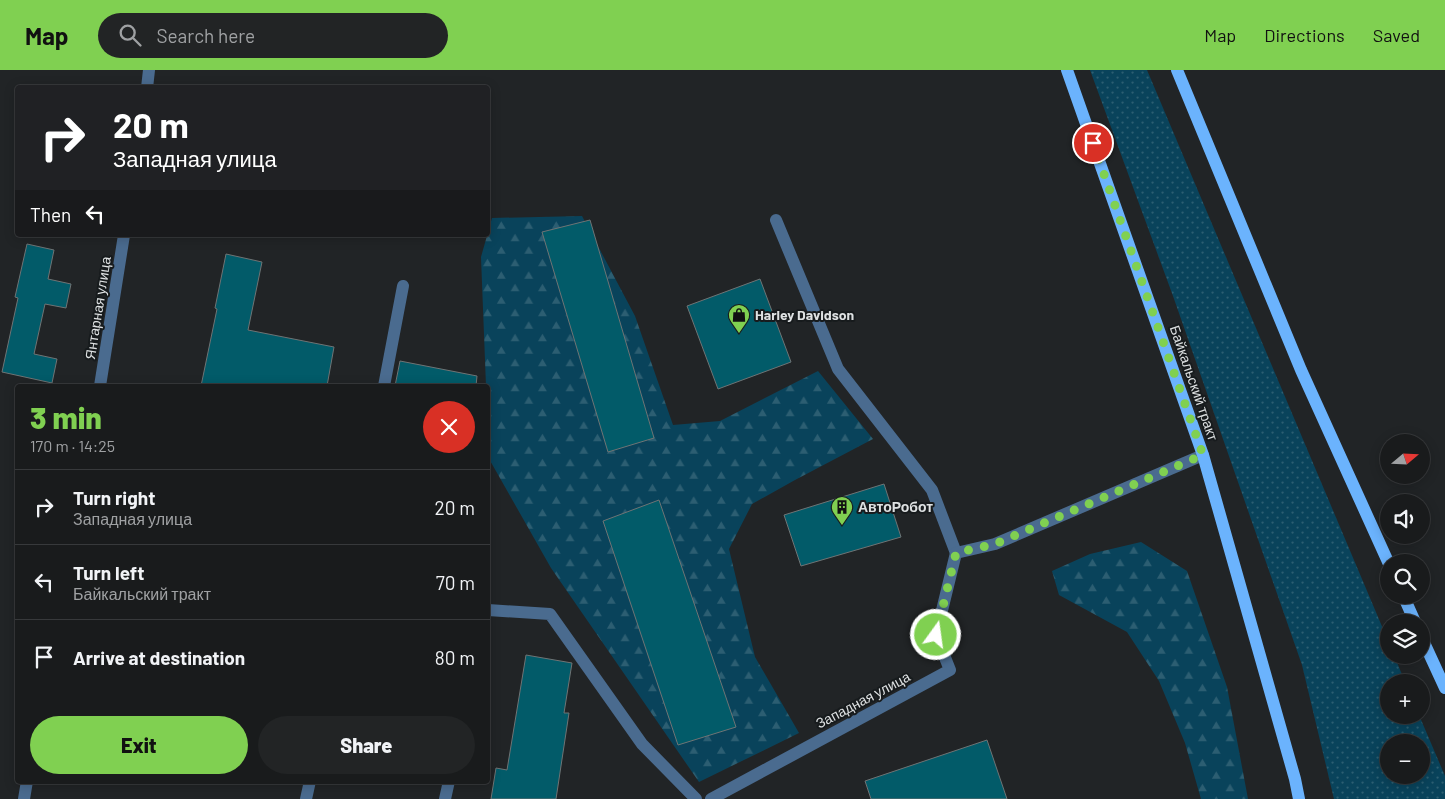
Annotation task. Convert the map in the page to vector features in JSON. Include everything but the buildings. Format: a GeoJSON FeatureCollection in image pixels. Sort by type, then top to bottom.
{"type":"FeatureCollection","features":[{"type":"Feature","properties":{"kind":"main road","name":"Байкальский тракт"},"geometry":{"type":"LineString","coordinates":[[1067,70],[1203,455],[1295,779],[1299,799]]}},
{"type":"Feature","properties":{"kind":"main road"},"geometry":{"type":"LineString","coordinates":[[1177,70],[1301,370],[1384,554]]}},
{"type":"Feature","properties":{"kind":"main road"},"geometry":{"type":"LineString","coordinates":[[1430,656],[1445,688]]}},
{"type":"Feature","properties":{"kind":"street"},"geometry":{"type":"LineString","coordinates":[[146,85],[149,70]]}},
{"type":"Feature","properties":{"kind":"street"},"geometry":{"type":"LineString","coordinates":[[776,220],[838,368],[932,490],[956,553],[995,544],[1203,455]]}},
{"type":"Feature","properties":{"kind":"street","name":"Янтарная улица"},"geometry":{"type":"LineString","coordinates":[[100,384],[124,237]]}},
{"type":"Feature","properties":{"kind":"street"},"geometry":{"type":"LineString","coordinates":[[384,384],[403,286]]}},
{"type":"Feature","properties":{"kind":"street","name":"Западная улица"},"geometry":{"type":"LineString","coordinates":[[711,799],[950,670],[936,635],[956,553]]}},
{"type":"Feature","properties":{"kind":"street"},"geometry":{"type":"LineString","coordinates":[[490,610],[550,614],[642,744],[696,799]]}},
{"type":"Feature","properties":{"kind":"street"},"geometry":{"type":"LineString","coordinates":[[24,799],[26,784]]}},
{"type":"Feature","properties":{"kind":"street"},"geometry":{"type":"LineString","coordinates":[[306,799],[309,784]]}},
{"type":"Feature","properties":{"kind":"street"},"geometry":{"type":"LineString","coordinates":[[445,799],[448,784]]}},
{"type":"Feature","properties":{"kind":"green space"},"geometry":{"type":"Polygon","coordinates":[[[1090,70],[1147,70],[1380,622],[1380,664],[1398,664],[1402,674],[1380,674],[1380,724],[1423,724],[1427,734],[1380,734],[1380,784],[1430,784],[1430,741],[1445,776],[1445,799],[1334,799],[1302,665],[1173,296],[1090,70]]]}},
{"type":"Feature","properties":{"kind":"green space"},"geometry":{"type":"Polygon","coordinates":[[[582,216],[635,316],[673,425],[720,421],[818,371],[873,439],[752,504],[729,549],[755,657],[799,733],[699,782],[551,568],[490,461],[490,384],[486,384],[481,257],[487,237],[490,237],[492,218],[582,216]]]}},
{"type":"Feature","properties":{"kind":"green space"},"geometry":{"type":"Polygon","coordinates":[[[1141,542],[1187,571],[1227,687],[1248,799],[1201,799],[1185,743],[1159,681],[1127,632],[1059,595],[1052,571],[1090,554],[1141,542]]]}},
{"type":"Feature","properties":{"kind":"place","name":"Harley Davidson"},"geometry":{"type":"Point","coordinates":[739,334]}},
{"type":"Feature","properties":{"kind":"place","name":"АвтоРобот"},"geometry":{"type":"Point","coordinates":[842,526]}},
{"type":"Feature","properties":{"kind":"route"},"geometry":{"type":"LineString","coordinates":[[936,635],[956,553],[995,544],[1203,455],[1093,143]]}}]}
